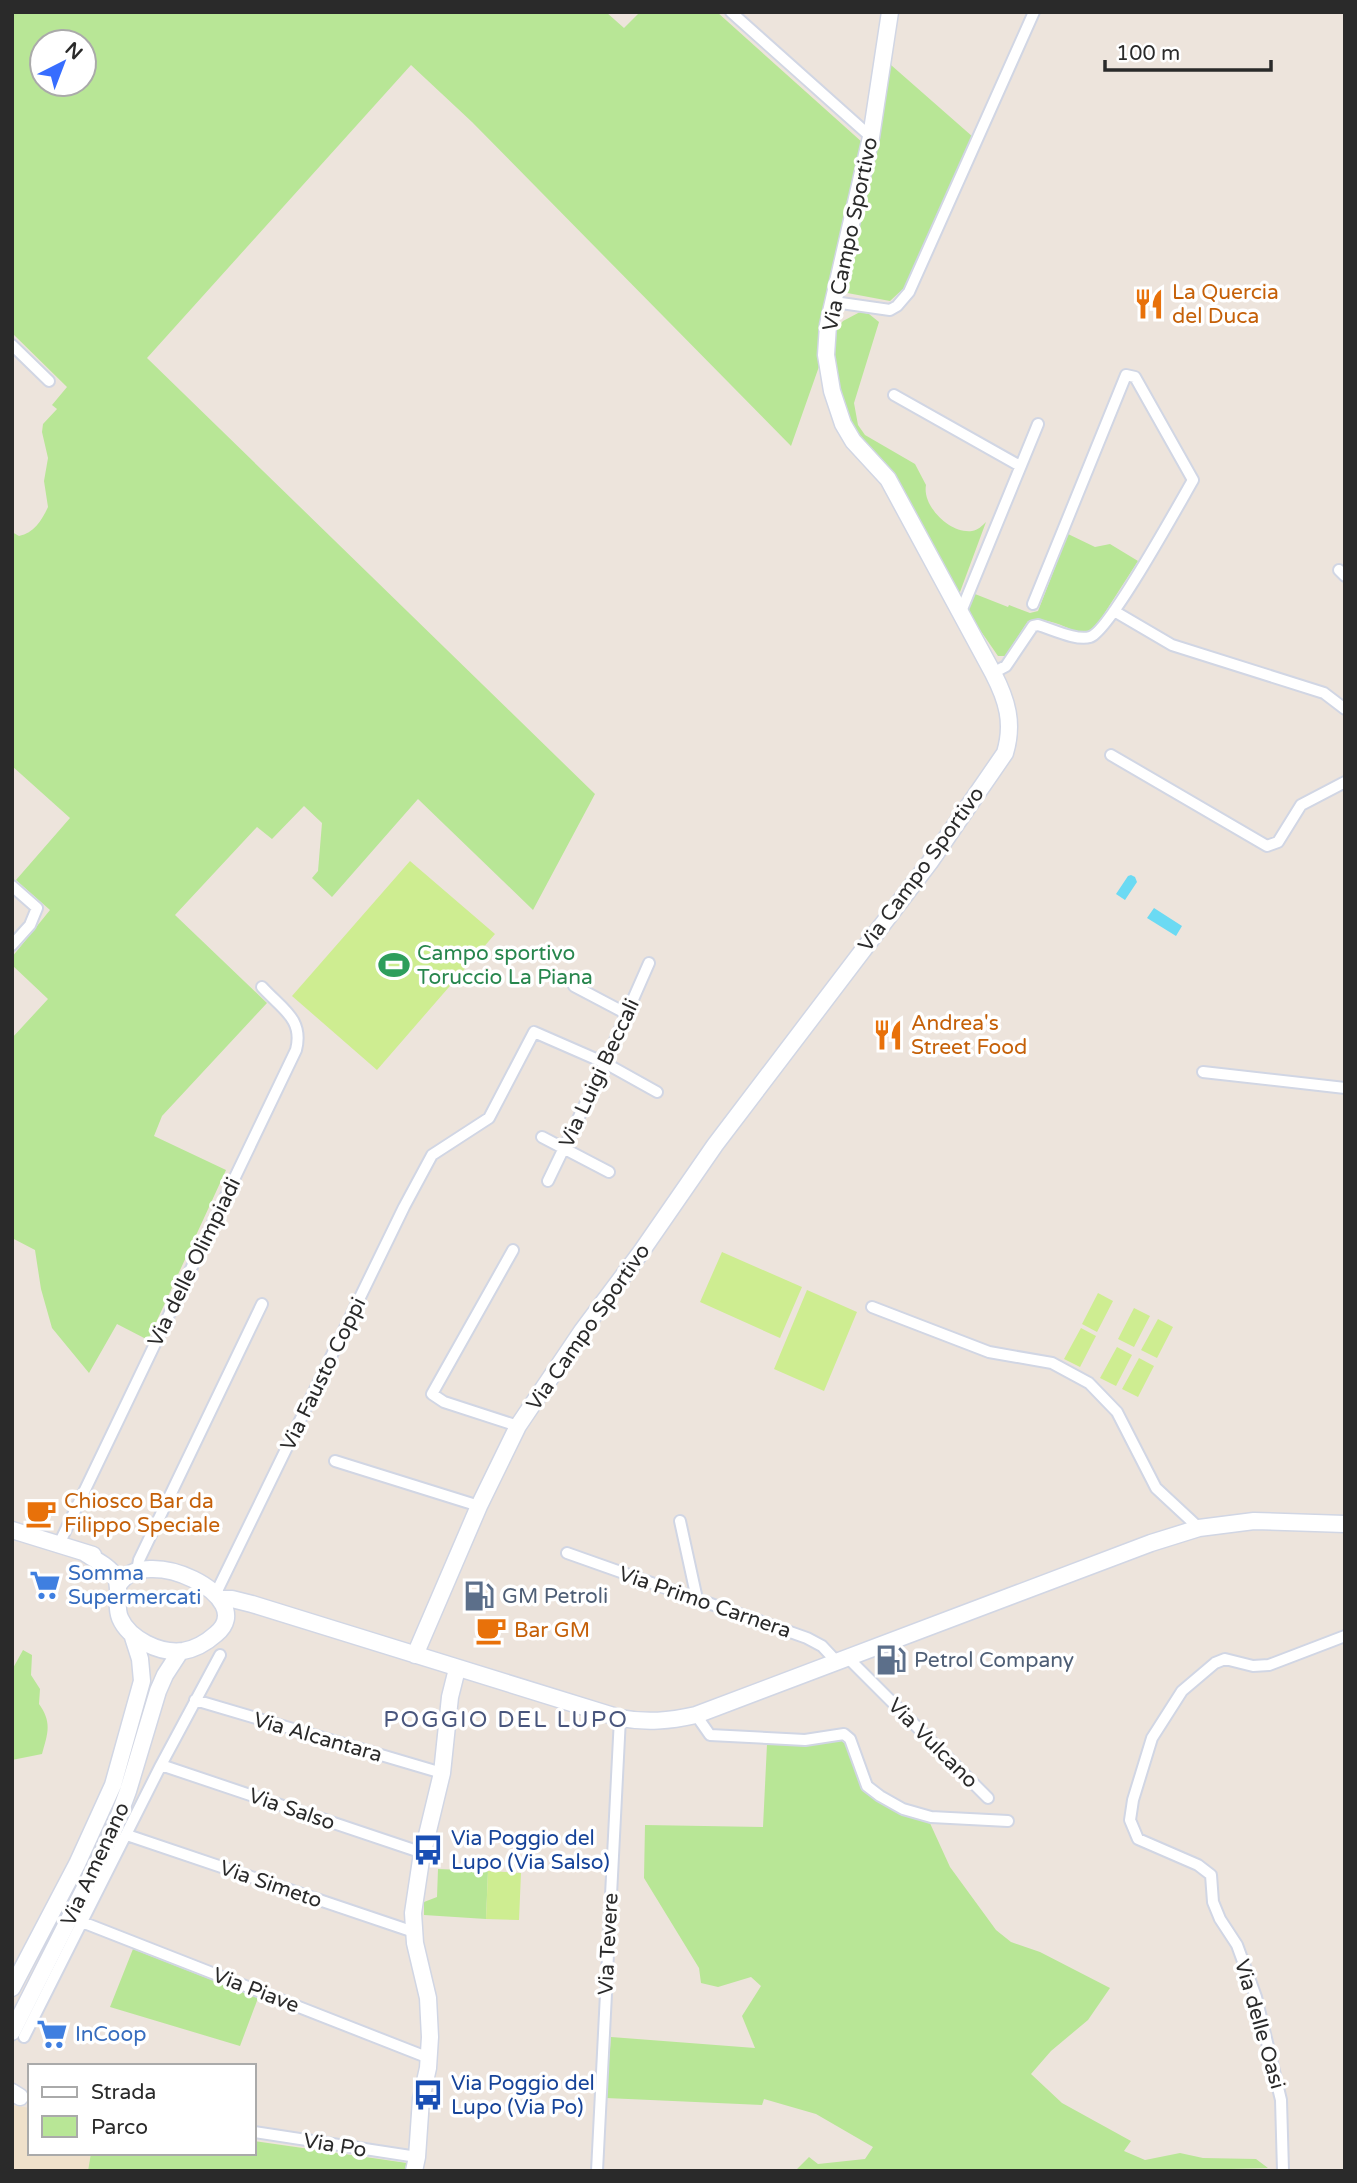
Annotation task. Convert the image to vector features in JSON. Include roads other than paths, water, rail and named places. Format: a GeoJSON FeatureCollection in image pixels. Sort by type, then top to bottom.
{"type":"FeatureCollection","features":[{"type":"Feature","properties":{"kind":"main road","name":"Via Campo Sportivo"},"geometry":{"type":"LineString","coordinates":[[415,1655],[479,1506],[519,1426],[582,1331],[715,1145],[930,862],[1005,753],[1010,719],[1005,695],[888,479],[853,442],[843,424],[832,391],[826,355],[828,325],[871,136],[890,12]]}},
{"type":"Feature","properties":{"kind":"main road"},"geometry":{"type":"LineString","coordinates":[[218,1596],[252,1604],[620,1718],[640,1722],[667,1721],[696,1715],[1151,1543],[1199,1528],[1275,1520],[1345,1524]]}},
{"type":"Feature","properties":{"kind":"main road"},"geometry":{"type":"LineString","coordinates":[[12,1530],[85,1553],[108,1568],[115,1577],[170,1572],[191,1578],[218,1596],[225,1610],[225,1620]]}},
{"type":"Feature","properties":{"kind":"main road"},"geometry":{"type":"LineString","coordinates":[[128,1577],[116,1604],[121,1620],[133,1637],[148,1644],[180,1652],[195,1648],[211,1639],[236,1610],[252,1604]]}},
{"type":"Feature","properties":{"kind":"main road","name":"Via Amenano"},"geometry":{"type":"LineString","coordinates":[[12,1988],[77,1864],[113,1785],[142,1681],[140,1659],[133,1637]]}},
{"type":"Feature","properties":{"kind":"main road","name":"Via Amenano"},"geometry":{"type":"LineString","coordinates":[[18,2034],[113,1834],[158,1691],[180,1652]]}},
{"type":"Feature","properties":{"kind":"main road"},"geometry":{"type":"LineString","coordinates":[[416,2164],[421,2099],[429,2058],[428,1998],[414,1932],[413,1913],[423,1853],[442,1773],[450,1697],[457,1669]]}},
{"type":"Feature","properties":{"kind":"street"},"geometry":{"type":"LineString","coordinates":[[731,12],[871,136]]}},
{"type":"Feature","properties":{"kind":"street"},"geometry":{"type":"LineString","coordinates":[[834,302],[890,310],[909,292],[1034,12]]}},
{"type":"Feature","properties":{"kind":"street"},"geometry":{"type":"LineString","coordinates":[[12,345],[49,381]]}},
{"type":"Feature","properties":{"kind":"street"},"geometry":{"type":"LineString","coordinates":[[993,673],[1006,666],[1033,626],[1038,625],[1083,638],[1092,637],[1099,632],[1115,611],[1193,480],[1135,377],[1126,375],[1033,604]]}},
{"type":"Feature","properties":{"kind":"street"},"geometry":{"type":"LineString","coordinates":[[894,394],[1020,466]]}},
{"type":"Feature","properties":{"kind":"street"},"geometry":{"type":"LineString","coordinates":[[960,614],[1038,424]]}},
{"type":"Feature","properties":{"kind":"street"},"geometry":{"type":"LineString","coordinates":[[1115,611],[1172,645],[1324,693],[1345,709]]}},
{"type":"Feature","properties":{"kind":"street"},"geometry":{"type":"LineString","coordinates":[[1111,755],[1267,846],[1278,842],[1301,805],[1345,782]]}},
{"type":"Feature","properties":{"kind":"street"},"geometry":{"type":"LineString","coordinates":[[12,886],[37,908],[30,925],[12,945]]}},
{"type":"Feature","properties":{"kind":"street","name":"Via Luigi Beccali"},"geometry":{"type":"LineString","coordinates":[[548,1181],[605,1063],[649,963]]}},
{"type":"Feature","properties":{"kind":"street"},"geometry":{"type":"LineString","coordinates":[[574,986],[627,1014]]}},
{"type":"Feature","properties":{"kind":"street","name":"Via delle Olimpiadi"},"geometry":{"type":"LineString","coordinates":[[59,1544],[296,1050],[299,1036],[297,1024],[262,988]]}},
{"type":"Feature","properties":{"kind":"street","name":"Via Fausto Coppi"},"geometry":{"type":"LineString","coordinates":[[218,1596],[404,1207],[432,1156],[489,1118],[534,1032],[605,1063]]}},
{"type":"Feature","properties":{"kind":"street"},"geometry":{"type":"LineString","coordinates":[[605,1063],[657,1092]]}},
{"type":"Feature","properties":{"kind":"street"},"geometry":{"type":"LineString","coordinates":[[1203,1072],[1345,1088]]}},
{"type":"Feature","properties":{"kind":"street"},"geometry":{"type":"LineString","coordinates":[[542,1138],[609,1172]]}},
{"type":"Feature","properties":{"kind":"street"},"geometry":{"type":"LineString","coordinates":[[513,1250],[432,1394],[444,1402],[519,1426]]}},
{"type":"Feature","properties":{"kind":"street"},"geometry":{"type":"LineString","coordinates":[[128,1577],[139,1560],[262,1304]]}},
{"type":"Feature","properties":{"kind":"street"},"geometry":{"type":"LineString","coordinates":[[872,1307],[989,1352],[1052,1363],[1089,1383],[1117,1412],[1156,1488],[1199,1528]]}},
{"type":"Feature","properties":{"kind":"street"},"geometry":{"type":"LineString","coordinates":[[335,1461],[479,1506]]}},
{"type":"Feature","properties":{"kind":"street"},"geometry":{"type":"LineString","coordinates":[[680,1521],[697,1599]]}},
{"type":"Feature","properties":{"kind":"street","name":"Via Primo Carnera"},"geometry":{"type":"LineString","coordinates":[[567,1553],[807,1638],[843,1660]]}},
{"type":"Feature","properties":{"kind":"street","name":"Via delle Oasi"},"geometry":{"type":"LineString","coordinates":[[1283,2171],[1281,2100],[1256,1997],[1237,1945],[1220,1919],[1213,1902],[1210,1875],[1198,1865],[1138,1839],[1130,1820],[1131,1810],[1152,1738],[1182,1690],[1215,1663],[1225,1659],[1253,1666],[1269,1665],[1345,1636]]}},
{"type":"Feature","properties":{"kind":"street"},"geometry":{"type":"LineString","coordinates":[[18,2034],[82,1922],[220,1655]]}},
{"type":"Feature","properties":{"kind":"street","name":"Via Vulcano"},"geometry":{"type":"LineString","coordinates":[[843,1660],[988,1798]]}},
{"type":"Feature","properties":{"kind":"street","name":"Via Alcantara"},"geometry":{"type":"LineString","coordinates":[[195,1700],[442,1773]]}},
{"type":"Feature","properties":{"kind":"street"},"geometry":{"type":"LineString","coordinates":[[696,1715],[710,1735],[805,1740],[844,1734],[850,1739],[867,1786],[903,1809],[931,1817],[1008,1821]]}},
{"type":"Feature","properties":{"kind":"street","name":"Via Tevere"},"geometry":{"type":"LineString","coordinates":[[597,2171],[620,1718]]}},
{"type":"Feature","properties":{"kind":"street","name":"Via Salso"},"geometry":{"type":"LineString","coordinates":[[161,1765],[423,1853]]}},
{"type":"Feature","properties":{"kind":"street","name":"Via Simeto"},"geometry":{"type":"LineString","coordinates":[[127,1835],[414,1932]]}},
{"type":"Feature","properties":{"kind":"street","name":"Via Piave"},"geometry":{"type":"LineString","coordinates":[[82,1922],[429,2058]]}},
{"type":"Feature","properties":{"kind":"street","name":"Via Po"},"geometry":{"type":"LineString","coordinates":[[256,2132],[416,2164]]}},
{"type":"Feature","properties":{"kind":"water"},"geometry":{"type":"Polygon","coordinates":[[[1131,875],[1137,882],[1125,900],[1116,894],[1131,875]]]}},
{"type":"Feature","properties":{"kind":"water"},"geometry":{"type":"Polygon","coordinates":[[[1154,908],[1182,926],[1176,936],[1147,918],[1154,908]]]}},
{"type":"Feature","properties":{"kind":"place","name":"La Quercia del Duca"},"geometry":{"type":"Point","coordinates":[1149,304]}},
{"type":"Feature","properties":{"kind":"place","name":"Campo sportivo Toruccio La Piana"},"geometry":{"type":"Point","coordinates":[394,965]}},
{"type":"Feature","properties":{"kind":"place","name":"Andrea's Street Food"},"geometry":{"type":"Point","coordinates":[888,1035]}},
{"type":"Feature","properties":{"kind":"place","name":"Chiosco Bar da Filippo Speciale"},"geometry":{"type":"Point","coordinates":[41,1513]}},
{"type":"Feature","properties":{"kind":"place","name":"Somma Supermercati"},"geometry":{"type":"Point","coordinates":[45,1585]}},
{"type":"Feature","properties":{"kind":"place","name":"GM Petroli"},"geometry":{"type":"Point","coordinates":[479,1596]}},
{"type":"Feature","properties":{"kind":"place","name":"Bar GM"},"geometry":{"type":"Point","coordinates":[491,1630]}},
{"type":"Feature","properties":{"kind":"place","name":"Petrol Company"},"geometry":{"type":"Point","coordinates":[891,1660]}},
{"type":"Feature","properties":{"kind":"place","name":"Via Poggio del Lupo (Via Salso)"},"geometry":{"type":"Point","coordinates":[428,1850]}},
{"type":"Feature","properties":{"kind":"place","name":"InCoop"},"geometry":{"type":"Point","coordinates":[52,2034]}},
{"type":"Feature","properties":{"kind":"place","name":"Via Poggio del Lupo (Via Po)"},"geometry":{"type":"Point","coordinates":[428,2095]}},
{"type":"Feature","properties":{"kind":"district","name":"POGGIO DEL LUPO"},"geometry":{"type":"Point","coordinates":[506,1719]}}]}
